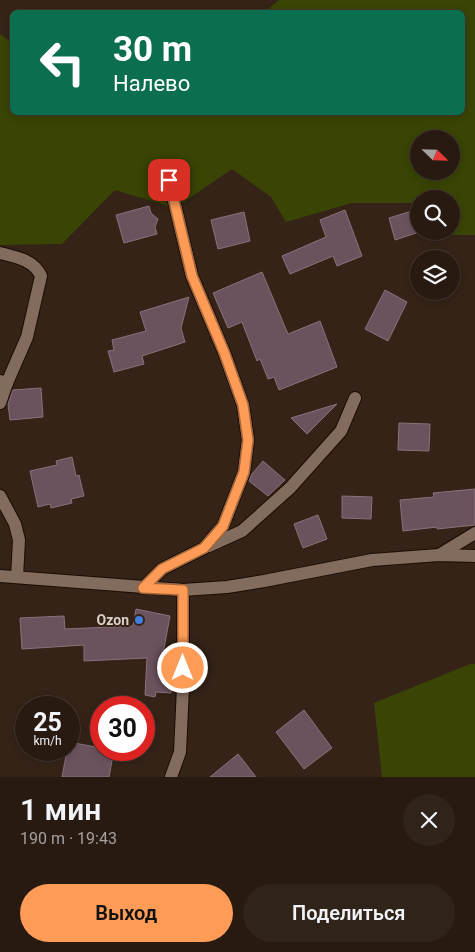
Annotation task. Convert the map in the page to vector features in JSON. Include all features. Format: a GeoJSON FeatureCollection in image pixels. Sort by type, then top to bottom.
{"type":"FeatureCollection","features":[{"type":"Feature","properties":{"kind":"street"},"geometry":{"type":"LineString","coordinates":[[169,180],[192,276],[224,352],[243,405],[248,440],[244,472],[233,503],[223,526],[204,548]]}},
{"type":"Feature","properties":{"kind":"street"},"geometry":{"type":"LineString","coordinates":[[0,252],[30,262],[37,267],[41,276],[27,337],[3,382],[0,403]]}},
{"type":"Feature","properties":{"kind":"street"},"geometry":{"type":"LineString","coordinates":[[143,588],[162,569],[242,531],[290,488],[341,432],[355,398]]}},
{"type":"Feature","properties":{"kind":"street"},"geometry":{"type":"LineString","coordinates":[[0,496],[15,524],[19,540],[17,577]]}},
{"type":"Feature","properties":{"kind":"street"},"geometry":{"type":"LineString","coordinates":[[438,555],[475,533]]}},
{"type":"Feature","properties":{"kind":"street"},"geometry":{"type":"LineString","coordinates":[[0,576],[183,590],[227,587],[372,560],[438,555],[475,556]]}},
{"type":"Feature","properties":{"kind":"street"},"geometry":{"type":"LineString","coordinates":[[170,777],[180,752],[183,687],[183,590]]}},
{"type":"Feature","properties":{"kind":"green space"},"geometry":{"type":"Polygon","coordinates":[[[279,0],[475,0],[475,235],[460,235],[460,190],[410,190],[410,203],[352,203],[286,222],[271,197],[232,169],[175,208],[115,190],[62,244],[0,245],[0,34],[10,42],[10,115],[465,115],[465,10],[267,10],[279,0]]]}},
{"type":"Feature","properties":{"kind":"green space"},"geometry":{"type":"Polygon","coordinates":[[[470,664],[475,664],[475,777],[382,777],[374,703],[470,664]]]}},
{"type":"Feature","properties":{"kind":"building"},"geometry":{"type":"Polygon","coordinates":[[[149,206],[151,213],[158,219],[155,227],[157,234],[124,243],[116,215],[149,206]]]}},
{"type":"Feature","properties":{"kind":"building"},"geometry":{"type":"Polygon","coordinates":[[[345,210],[362,256],[337,266],[333,256],[290,274],[282,256],[326,237],[320,220],[345,210]]]}},
{"type":"Feature","properties":{"kind":"building"},"geometry":{"type":"Polygon","coordinates":[[[244,212],[250,241],[218,249],[211,220],[244,212]]]}},
{"type":"Feature","properties":{"kind":"building"},"geometry":{"type":"Polygon","coordinates":[[[410,212],[410,235],[395,240],[389,218],[410,212]]]}},
{"type":"Feature","properties":{"kind":"building"},"geometry":{"type":"Polygon","coordinates":[[[262,272],[288,334],[320,321],[337,367],[279,390],[274,377],[268,379],[260,359],[257,361],[242,322],[228,328],[213,293],[262,272]]]}},
{"type":"Feature","properties":{"kind":"building"},"geometry":{"type":"Polygon","coordinates":[[[385,290],[407,302],[388,341],[365,329],[385,290]]]}},
{"type":"Feature","properties":{"kind":"building"},"geometry":{"type":"Polygon","coordinates":[[[189,297],[181,328],[185,342],[142,356],[144,364],[114,372],[108,351],[114,350],[112,340],[146,331],[140,312],[189,297]]]}},
{"type":"Feature","properties":{"kind":"building"},"geometry":{"type":"Polygon","coordinates":[[[41,388],[43,417],[10,420],[8,404],[13,390],[41,388]]]}},
{"type":"Feature","properties":{"kind":"building"},"geometry":{"type":"Polygon","coordinates":[[[337,404],[307,434],[291,418],[337,404]]]}},
{"type":"Feature","properties":{"kind":"building"},"geometry":{"type":"Polygon","coordinates":[[[399,423],[430,424],[429,451],[398,450],[399,423]]]}},
{"type":"Feature","properties":{"kind":"building"},"geometry":{"type":"Polygon","coordinates":[[[72,457],[76,476],[79,475],[84,496],[71,499],[72,503],[51,508],[50,504],[38,507],[30,471],[57,465],[56,461],[72,457]]]}},
{"type":"Feature","properties":{"kind":"building"},"geometry":{"type":"Polygon","coordinates":[[[263,461],[285,480],[268,496],[249,481],[252,474],[263,461]]]}},
{"type":"Feature","properties":{"kind":"building"},"geometry":{"type":"Polygon","coordinates":[[[475,489],[475,525],[403,531],[400,500],[434,497],[433,493],[475,489]]]}},
{"type":"Feature","properties":{"kind":"building"},"geometry":{"type":"Polygon","coordinates":[[[342,496],[372,497],[371,519],[342,518],[342,496]]]}},
{"type":"Feature","properties":{"kind":"building"},"geometry":{"type":"Polygon","coordinates":[[[318,515],[327,539],[303,548],[294,524],[318,515]]]}},
{"type":"Feature","properties":{"kind":"building"},"geometry":{"type":"Polygon","coordinates":[[[136,609],[170,616],[163,654],[173,654],[171,693],[156,692],[155,697],[145,695],[147,658],[84,661],[84,645],[22,649],[20,618],[64,616],[65,629],[133,626],[136,609]]]}},
{"type":"Feature","properties":{"kind":"building"},"geometry":{"type":"Polygon","coordinates":[[[304,710],[332,748],[304,769],[276,732],[304,710]]]}},
{"type":"Feature","properties":{"kind":"building"},"geometry":{"type":"Polygon","coordinates":[[[80,744],[90,746],[90,761],[112,761],[109,777],[62,777],[65,761],[80,761],[80,744]]]}},
{"type":"Feature","properties":{"kind":"building"},"geometry":{"type":"Polygon","coordinates":[[[238,754],[256,777],[210,777],[238,754]]]}},
{"type":"Feature","properties":{"kind":"place","name":"Ozon"},"geometry":{"type":"Point","coordinates":[139,620]}},
{"type":"Feature","properties":{"kind":"route"},"geometry":{"type":"LineString","coordinates":[[169,180],[192,276],[224,352],[243,405],[248,440],[244,472],[223,526],[204,548],[162,569],[143,588],[183,590],[183,668]]}}]}
